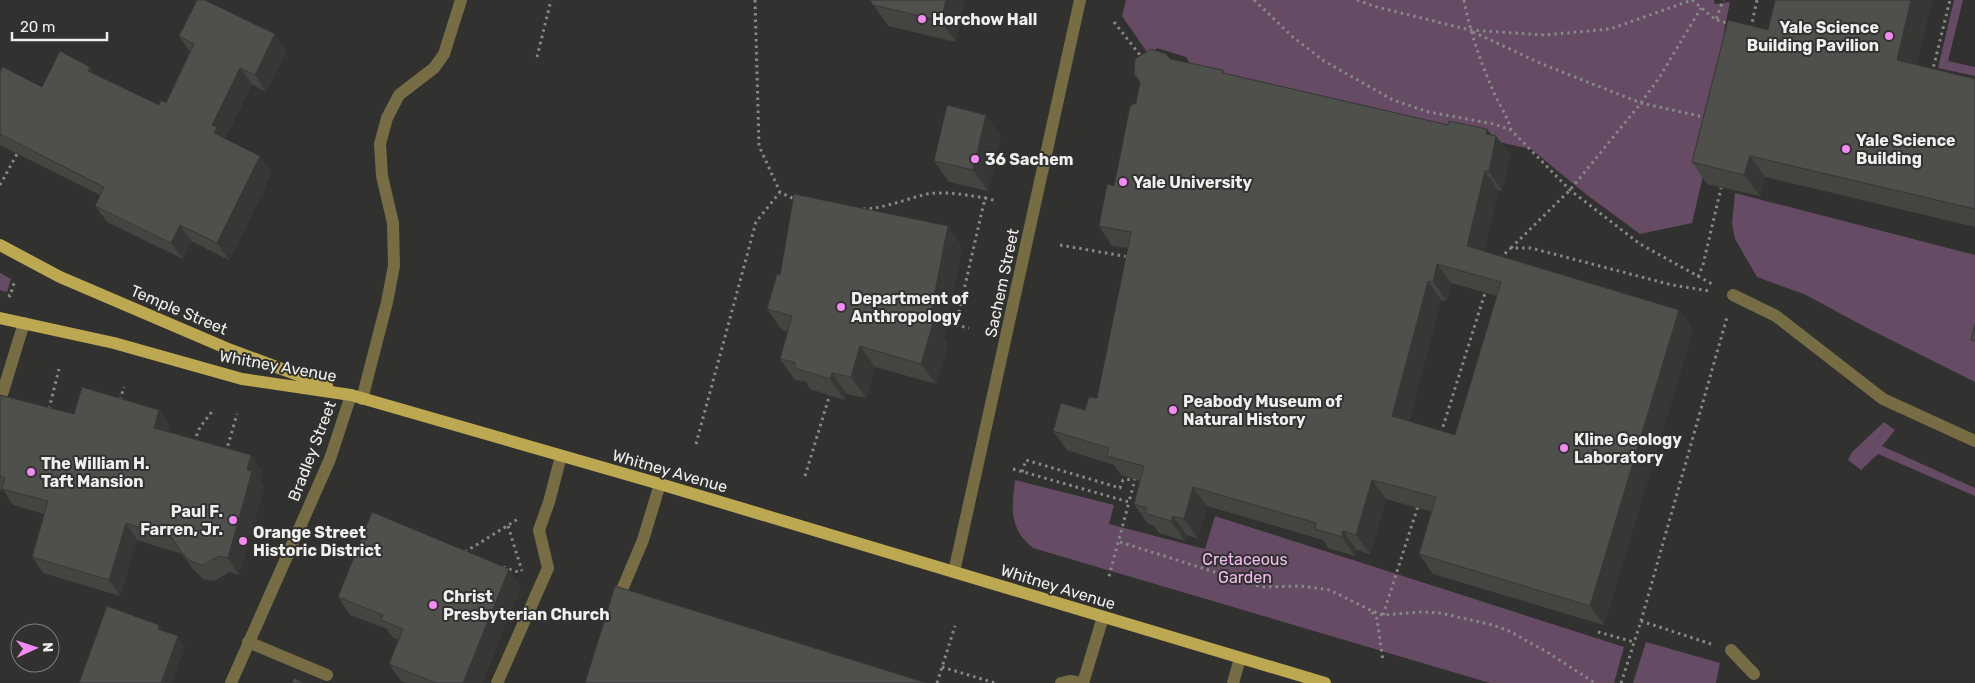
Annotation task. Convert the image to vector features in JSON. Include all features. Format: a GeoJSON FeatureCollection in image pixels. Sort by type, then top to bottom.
{"type":"FeatureCollection","features":[{"type":"Feature","properties":{"kind":"main road","name":"Temple Street"},"geometry":{"type":"LineString","coordinates":[[0,245],[60,277],[226,348],[356,397]]}},
{"type":"Feature","properties":{"kind":"main road","name":"Whitney Avenue"},"geometry":{"type":"LineString","coordinates":[[0,318],[114,343],[242,379],[356,397],[660,484],[1324,683]]}},
{"type":"Feature","properties":{"kind":"street","name":"Bradley Street"},"geometry":{"type":"LineString","coordinates":[[231,683],[356,397],[387,302],[394,266],[393,224],[382,176],[380,144],[387,118],[399,95],[434,68],[444,54],[461,0]]}},
{"type":"Feature","properties":{"kind":"street","name":"Sachem Street"},"geometry":{"type":"LineString","coordinates":[[954,572],[1080,0]]}},
{"type":"Feature","properties":{"kind":"street"},"geometry":{"type":"LineString","coordinates":[[1733,295],[1776,316],[1883,399],[1975,440]]}},
{"type":"Feature","properties":{"kind":"street"},"geometry":{"type":"LineString","coordinates":[[0,401],[24,323]]}},
{"type":"Feature","properties":{"kind":"street"},"geometry":{"type":"LineString","coordinates":[[498,683],[548,568],[539,530],[549,502],[561,456]]}},
{"type":"Feature","properties":{"kind":"street"},"geometry":{"type":"LineString","coordinates":[[610,620],[642,540],[660,484]]}},
{"type":"Feature","properties":{"kind":"street"},"geometry":{"type":"LineString","coordinates":[[1061,683],[1070,681],[1082,683],[1103,617]]}},
{"type":"Feature","properties":{"kind":"street"},"geometry":{"type":"LineString","coordinates":[[248,642],[327,675]]}},
{"type":"Feature","properties":{"kind":"street"},"geometry":{"type":"LineString","coordinates":[[1731,650],[1754,674]]}},
{"type":"Feature","properties":{"kind":"street"},"geometry":{"type":"LineString","coordinates":[[1233,683],[1240,658]]}},
{"type":"Feature","properties":{"kind":"path"},"geometry":{"type":"LineString","coordinates":[[537,56],[551,0]]}},
{"type":"Feature","properties":{"kind":"path"},"geometry":{"type":"LineString","coordinates":[[755,0],[759,146],[780,192],[797,200]]}},
{"type":"Feature","properties":{"kind":"path"},"geometry":{"type":"LineString","coordinates":[[1254,0],[1293,37],[1324,61],[1393,100],[1429,112],[1494,124],[1511,130],[1570,190],[1640,244],[1733,295]]}},
{"type":"Feature","properties":{"kind":"path"},"geometry":{"type":"LineString","coordinates":[[1357,0],[1377,7],[1470,30],[1544,35],[1610,29],[1692,0],[1716,20],[1733,24]]}},
{"type":"Feature","properties":{"kind":"path"},"geometry":{"type":"LineString","coordinates":[[1464,0],[1470,30],[1494,93],[1506,114],[1511,130]]}},
{"type":"Feature","properties":{"kind":"path"},"geometry":{"type":"LineString","coordinates":[[1716,20],[1723,0]]}},
{"type":"Feature","properties":{"kind":"path"},"geometry":{"type":"LineString","coordinates":[[1757,0],[1750,28],[1757,30]]}},
{"type":"Feature","properties":{"kind":"path"},"geometry":{"type":"LineString","coordinates":[[1932,73],[1950,0]]}},
{"type":"Feature","properties":{"kind":"path"},"geometry":{"type":"LineString","coordinates":[[1494,264],[1570,190],[1641,103],[1659,78],[1701,8]]}},
{"type":"Feature","properties":{"kind":"path"},"geometry":{"type":"LineString","coordinates":[[1114,22],[1143,60]]}},
{"type":"Feature","properties":{"kind":"path"},"geometry":{"type":"LineString","coordinates":[[1470,30],[1542,64],[1641,103],[1715,120]]}},
{"type":"Feature","properties":{"kind":"path"},"geometry":{"type":"LineString","coordinates":[[1924,71],[1940,75]]}},
{"type":"Feature","properties":{"kind":"path"},"geometry":{"type":"LineString","coordinates":[[0,185],[17,154]]}},
{"type":"Feature","properties":{"kind":"path"},"geometry":{"type":"LineString","coordinates":[[1698,277],[1703,265],[1721,188]]}},
{"type":"Feature","properties":{"kind":"path"},"geometry":{"type":"LineString","coordinates":[[696,444],[756,222],[780,192]]}},
{"type":"Feature","properties":{"kind":"path"},"geometry":{"type":"LineString","coordinates":[[856,210],[875,209],[928,194],[954,194],[997,201]]}},
{"type":"Feature","properties":{"kind":"path"},"geometry":{"type":"LineString","coordinates":[[956,325],[985,198]]}},
{"type":"Feature","properties":{"kind":"path"},"geometry":{"type":"LineString","coordinates":[[1060,245],[1132,258]]}},
{"type":"Feature","properties":{"kind":"path"},"geometry":{"type":"LineString","coordinates":[[1510,248],[1531,248],[1672,285],[1733,295]]}},
{"type":"Feature","properties":{"kind":"path"},"geometry":{"type":"LineString","coordinates":[[5,295],[10,296],[16,278],[8,274]]}},
{"type":"Feature","properties":{"kind":"path"},"geometry":{"type":"LineString","coordinates":[[1440,435],[1485,293]]}},
{"type":"Feature","properties":{"kind":"path"},"geometry":{"type":"LineString","coordinates":[[1621,683],[1733,295]]}},
{"type":"Feature","properties":{"kind":"path"},"geometry":{"type":"LineString","coordinates":[[938,321],[969,328]]}},
{"type":"Feature","properties":{"kind":"path"},"geometry":{"type":"LineString","coordinates":[[48,411],[59,369]]}},
{"type":"Feature","properties":{"kind":"path"},"geometry":{"type":"LineString","coordinates":[[120,402],[124,386]]}},
{"type":"Feature","properties":{"kind":"path"},"geometry":{"type":"LineString","coordinates":[[805,476],[830,394]]}},
{"type":"Feature","properties":{"kind":"path"},"geometry":{"type":"LineString","coordinates":[[192,445],[200,427],[214,409]]}},
{"type":"Feature","properties":{"kind":"path"},"geometry":{"type":"LineString","coordinates":[[224,461],[236,414]]}},
{"type":"Feature","properties":{"kind":"path"},"geometry":{"type":"LineString","coordinates":[[1022,472],[1026,460],[1120,488],[1123,480],[1135,479],[1120,542],[1108,580]]}},
{"type":"Feature","properties":{"kind":"path"},"geometry":{"type":"LineString","coordinates":[[1013,468],[1129,502]]}},
{"type":"Feature","properties":{"kind":"path"},"geometry":{"type":"LineString","coordinates":[[1383,615],[1419,501]]}},
{"type":"Feature","properties":{"kind":"path"},"geometry":{"type":"LineString","coordinates":[[465,552],[524,515]]}},
{"type":"Feature","properties":{"kind":"path"},"geometry":{"type":"LineString","coordinates":[[498,565],[523,574],[508,526]]}},
{"type":"Feature","properties":{"kind":"path"},"geometry":{"type":"LineString","coordinates":[[1120,542],[1262,587],[1301,586],[1330,590],[1372,612],[1383,615],[1422,612],[1440,613],[1493,625],[1509,631],[1547,652],[1595,683]]}},
{"type":"Feature","properties":{"kind":"path"},"geometry":{"type":"LineString","coordinates":[[457,548],[473,555]]}},
{"type":"Feature","properties":{"kind":"path"},"geometry":{"type":"LineString","coordinates":[[1372,612],[1377,619],[1383,660]]}},
{"type":"Feature","properties":{"kind":"path"},"geometry":{"type":"LineString","coordinates":[[1640,621],[1731,650]]}},
{"type":"Feature","properties":{"kind":"path"},"geometry":{"type":"LineString","coordinates":[[937,683],[955,626]]}},
{"type":"Feature","properties":{"kind":"path"},"geometry":{"type":"LineString","coordinates":[[1598,632],[1634,642]]}},
{"type":"Feature","properties":{"kind":"path"},"geometry":{"type":"LineString","coordinates":[[942,667],[995,683]]}},
{"type":"Feature","properties":{"kind":"green space"},"geometry":{"type":"Polygon","coordinates":[[[1126,0],[1714,0],[1715,4],[1730,2],[1724,31],[1736,34],[1692,223],[1640,234],[1587,195],[1531,149],[1197,75],[1186,57],[1157,48],[1149,55],[1122,16],[1126,0]]]}},
{"type":"Feature","properties":{"kind":"green space"},"geometry":{"type":"Polygon","coordinates":[[[1954,0],[1963,0],[1948,61],[1975,67],[1975,76],[1938,68],[1954,0]]]}},
{"type":"Feature","properties":{"kind":"green space"},"geometry":{"type":"Polygon","coordinates":[[[1735,193],[1975,255],[1975,382],[1806,295],[1757,277],[1735,239],[1732,224],[1735,193]]]}},
{"type":"Feature","properties":{"kind":"green space"},"geometry":{"type":"Polygon","coordinates":[[[0,273],[11,279],[7,292],[0,290],[0,273]]]}},
{"type":"Feature","properties":{"kind":"green space"},"geometry":{"type":"Polygon","coordinates":[[[1884,422],[1895,430],[1882,446],[1975,488],[1975,496],[1878,454],[1861,470],[1848,460],[1852,452],[1884,422]]]}},
{"type":"Feature","properties":{"kind":"green space","name":"Cretaceous Garden"},"geometry":{"type":"Polygon","coordinates":[[[1015,480],[1114,505],[1109,524],[1205,549],[1215,516],[1624,647],[1614,683],[1490,683],[1033,548],[1019,533],[1016,525],[1013,509],[1015,480]]]}},
{"type":"Feature","properties":{"kind":"green space"},"geometry":{"type":"Polygon","coordinates":[[[1646,642],[1720,663],[1716,683],[1633,683],[1646,642]]]}},
{"type":"Feature","properties":{"kind":"building"},"geometry":{"type":"Polygon","coordinates":[[[197,0],[205,0],[275,34],[255,75],[240,68],[212,125],[217,127],[214,133],[260,156],[217,243],[180,225],[171,243],[95,206],[104,187],[0,134],[0,72],[3,67],[42,87],[60,51],[90,67],[88,71],[159,105],[161,100],[166,103],[194,44],[179,36],[197,0]]]}},
{"type":"Feature","properties":{"kind":"building"},"geometry":{"type":"Polygon","coordinates":[[[870,0],[946,0],[941,21],[873,5],[870,0]]]}},
{"type":"Feature","properties":{"kind":"building","name":"Yale Science Building"},"geometry":{"type":"Polygon","coordinates":[[[1775,0],[1911,0],[1897,60],[1975,79],[1975,209],[1750,156],[1744,175],[1692,162],[1728,20],[1768,30],[1775,0]]]}},
{"type":"Feature","properties":{"kind":"building"},"geometry":{"type":"Polygon","coordinates":[[[1151,49],[1166,54],[1170,59],[1223,70],[1223,73],[1448,125],[1449,121],[1487,129],[1486,134],[1496,136],[1489,171],[1485,171],[1467,246],[1679,310],[1590,606],[1419,554],[1436,497],[1372,480],[1356,535],[1343,531],[1342,537],[1315,529],[1316,523],[1193,487],[1184,519],[1173,516],[1171,521],[1145,513],[1147,508],[1134,504],[1144,466],[1107,456],[1109,448],[1053,431],[1061,403],[1085,410],[1089,397],[1097,398],[1131,232],[1099,226],[1107,184],[1114,186],[1130,106],[1136,103],[1140,82],[1134,74],[1135,59],[1151,49]],[[1437,264],[1433,282],[1428,281],[1392,416],[1455,435],[1501,282],[1437,264]]]}},
{"type":"Feature","properties":{"kind":"building"},"geometry":{"type":"Polygon","coordinates":[[[947,105],[986,115],[973,170],[934,161],[947,105]]]}},
{"type":"Feature","properties":{"kind":"building","name":"Department of Anthropology"},"geometry":{"type":"Polygon","coordinates":[[[794,194],[948,226],[929,322],[933,323],[921,364],[860,346],[851,377],[832,373],[830,379],[795,368],[795,362],[780,359],[792,316],[767,309],[777,274],[780,275],[794,194]]]}},
{"type":"Feature","properties":{"kind":"building"},"geometry":{"type":"Polygon","coordinates":[[[1975,324],[1975,341],[1971,340],[1975,324]]]}},
{"type":"Feature","properties":{"kind":"building"},"geometry":{"type":"Polygon","coordinates":[[[82,387],[159,410],[154,428],[251,455],[247,470],[252,471],[228,558],[219,556],[203,565],[192,562],[182,553],[172,538],[126,523],[109,580],[32,557],[48,501],[2,489],[5,478],[0,476],[0,395],[74,414],[82,387]]]}},
{"type":"Feature","properties":{"kind":"building","name":"Christ Presbyterian Church"},"geometry":{"type":"Polygon","coordinates":[[[372,512],[509,569],[463,683],[436,683],[389,664],[403,629],[381,620],[383,615],[338,597],[372,512]]]}},
{"type":"Feature","properties":{"kind":"building"},"geometry":{"type":"Polygon","coordinates":[[[615,586],[927,683],[585,683],[615,586]]]}},
{"type":"Feature","properties":{"kind":"building"},"geometry":{"type":"Polygon","coordinates":[[[107,606],[159,625],[158,629],[178,636],[161,683],[79,683],[107,606]]]}},
{"type":"Feature","properties":{"kind":"building"},"geometry":{"type":"Polygon","coordinates":[[[294,678],[305,683],[292,683],[294,678]]]}},
{"type":"Feature","properties":{"kind":"place","name":"Horchow Hall"},"geometry":{"type":"Point","coordinates":[922,19]}},
{"type":"Feature","properties":{"kind":"place","name":"Yale Science Building Pavilion"},"geometry":{"type":"Point","coordinates":[1889,36]}},
{"type":"Feature","properties":{"kind":"place","name":"Yale Science Building"},"geometry":{"type":"Point","coordinates":[1846,149]}},
{"type":"Feature","properties":{"kind":"place","name":"36 Sachem"},"geometry":{"type":"Point","coordinates":[975,159]}},
{"type":"Feature","properties":{"kind":"place","name":"Yale University"},"geometry":{"type":"Point","coordinates":[1123,182]}},
{"type":"Feature","properties":{"kind":"place","name":"Department of Anthropology"},"geometry":{"type":"Point","coordinates":[841,307]}},
{"type":"Feature","properties":{"kind":"place","name":"Peabody Museum of Natural History"},"geometry":{"type":"Point","coordinates":[1173,410]}},
{"type":"Feature","properties":{"kind":"place","name":"Kline Geology Laboratory"},"geometry":{"type":"Point","coordinates":[1564,448]}},
{"type":"Feature","properties":{"kind":"place","name":"The William H. Taft Mansion"},"geometry":{"type":"Point","coordinates":[31,472]}},
{"type":"Feature","properties":{"kind":"place","name":"Paul F. Farren, Jr."},"geometry":{"type":"Point","coordinates":[233,520]}},
{"type":"Feature","properties":{"kind":"place","name":"Orange Street Historic District"},"geometry":{"type":"Point","coordinates":[243,541]}},
{"type":"Feature","properties":{"kind":"place","name":"Christ Presbyterian Church"},"geometry":{"type":"Point","coordinates":[433,605]}}]}
